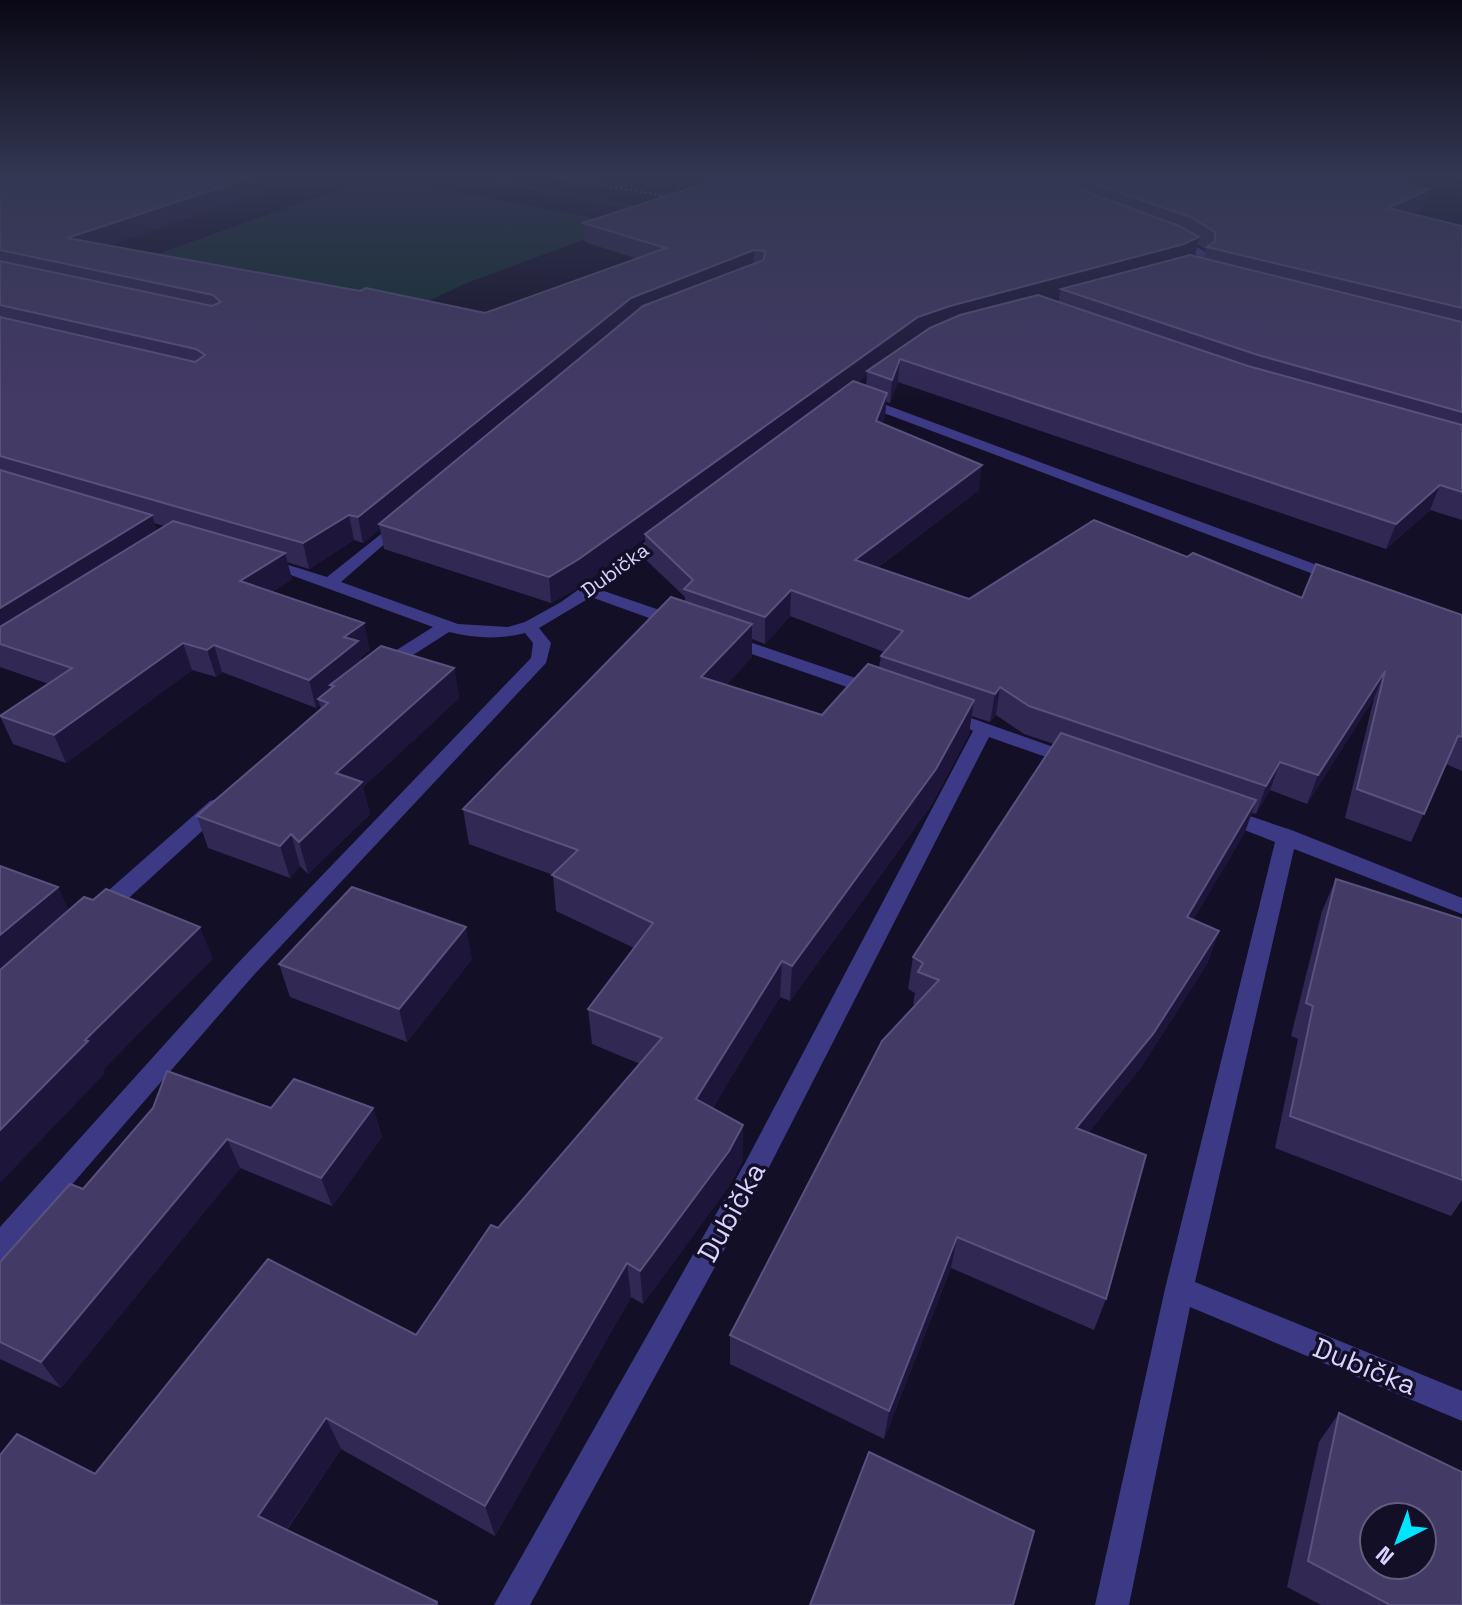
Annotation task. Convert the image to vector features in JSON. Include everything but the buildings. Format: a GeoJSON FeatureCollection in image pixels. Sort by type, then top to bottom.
{"type":"FeatureCollection","features":[{"type":"Feature","properties":{"kind":"street"},"geometry":{"type":"LineString","coordinates":[[1201,273],[1178,271],[1203,259],[1202,252]]}},
{"type":"Feature","properties":{"kind":"street"},"geometry":{"type":"LineString","coordinates":[[854,391],[1359,585]]}},
{"type":"Feature","properties":{"kind":"street"},"geometry":{"type":"LineString","coordinates":[[330,583],[413,513]]}},
{"type":"Feature","properties":{"kind":"street","name":"Dubička"},"geometry":{"type":"LineString","coordinates":[[255,560],[330,583],[446,626],[485,632],[529,627],[589,591],[675,526]]}},
{"type":"Feature","properties":{"kind":"street"},"geometry":{"type":"LineString","coordinates":[[589,591],[896,698]]}},
{"type":"Feature","properties":{"kind":"street"},"geometry":{"type":"LineString","coordinates":[[362,681],[446,626]]}},
{"type":"Feature","properties":{"kind":"street"},"geometry":{"type":"LineString","coordinates":[[0,1247],[244,971],[540,659],[542,643],[529,627]]}},
{"type":"Feature","properties":{"kind":"street"},"geometry":{"type":"LineString","coordinates":[[955,719],[1085,765]]}},
{"type":"Feature","properties":{"kind":"street","name":"Dubička"},"geometry":{"type":"LineString","coordinates":[[511,1605],[754,1171],[984,729]]}},
{"type":"Feature","properties":{"kind":"street"},"geometry":{"type":"LineString","coordinates":[[91,919],[228,797]]}},
{"type":"Feature","properties":{"kind":"street"},"geometry":{"type":"LineString","coordinates":[[1200,805],[1462,906]]}},
{"type":"Feature","properties":{"kind":"street"},"geometry":{"type":"LineString","coordinates":[[1112,1605],[1179,1289],[1287,836]]}},
{"type":"Feature","properties":{"kind":"street","name":"Dubička"},"geometry":{"type":"LineString","coordinates":[[1179,1289],[1462,1406]]}},
{"type":"Feature","properties":{"kind":"green space"},"geometry":{"type":"Polygon","coordinates":[[[163,252],[551,252],[464,284],[410,310],[149,257],[163,252]]]}}]}
